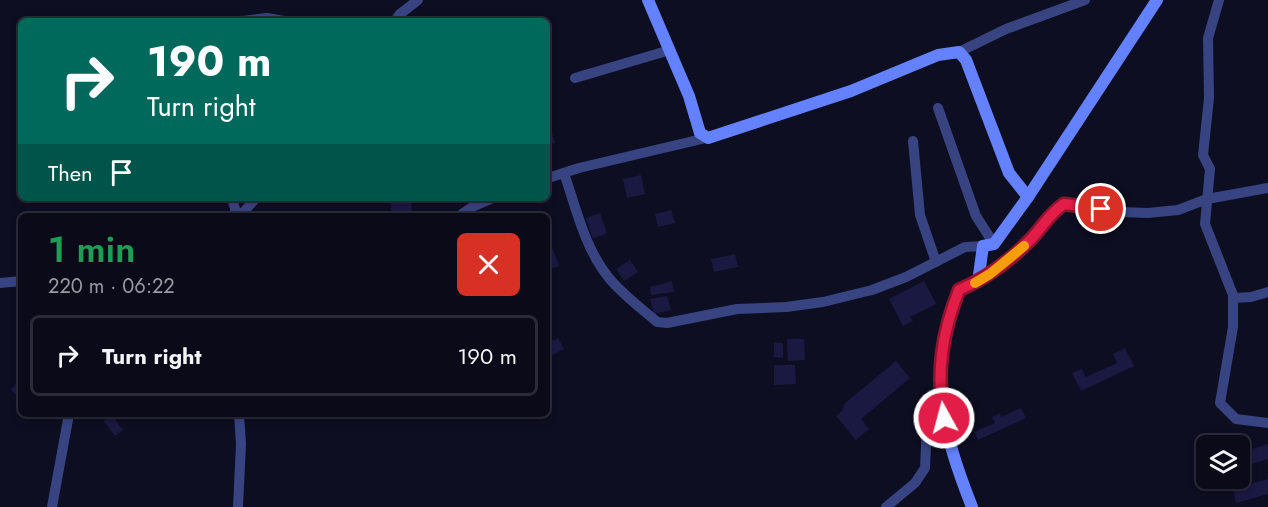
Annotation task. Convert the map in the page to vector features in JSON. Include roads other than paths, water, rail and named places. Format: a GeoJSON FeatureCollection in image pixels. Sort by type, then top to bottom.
{"type":"FeatureCollection","features":[{"type":"Feature","properties":{"kind":"street"},"geometry":{"type":"LineString","coordinates":[[398,18],[406,8],[418,0]]}},
{"type":"Feature","properties":{"kind":"street"},"geometry":{"type":"LineString","coordinates":[[648,0],[690,96],[700,133],[706,138]]}},
{"type":"Feature","properties":{"kind":"street"},"geometry":{"type":"LineString","coordinates":[[550,177],[718,136],[851,92],[938,55],[959,52],[1006,29],[1085,0]]}},
{"type":"Feature","properties":{"kind":"street"},"geometry":{"type":"LineString","coordinates":[[1219,0],[1208,38],[1209,98],[1203,155],[1210,169],[1205,224],[1233,298],[1233,327],[1220,403],[1236,419],[1268,423]]}},
{"type":"Feature","properties":{"kind":"street"},"geometry":{"type":"LineString","coordinates":[[978,282],[988,245],[1028,197],[1155,1]]}},
{"type":"Feature","properties":{"kind":"street"},"geometry":{"type":"LineString","coordinates":[[575,78],[670,50]]}},
{"type":"Feature","properties":{"kind":"street"},"geometry":{"type":"LineString","coordinates":[[959,52],[966,60],[1009,173],[1028,197]]}},
{"type":"Feature","properties":{"kind":"street"},"geometry":{"type":"LineString","coordinates":[[938,108],[988,245]]}},
{"type":"Feature","properties":{"kind":"street"},"geometry":{"type":"LineString","coordinates":[[913,141],[920,215],[936,262]]}},
{"type":"Feature","properties":{"kind":"street"},"geometry":{"type":"LineString","coordinates":[[564,173],[587,242],[604,271],[633,302],[657,322],[667,323],[737,309],[786,307],[823,302],[872,290],[906,277],[965,247],[988,245]]}},
{"type":"Feature","properties":{"kind":"street"},"geometry":{"type":"LineString","coordinates":[[972,507],[955,461],[944,418],[940,358],[944,334],[959,290],[978,282],[1019,251],[1053,211],[1064,204],[1121,212],[1148,213],[1178,210],[1208,199],[1268,188]]}},
{"type":"Feature","properties":{"kind":"street"},"geometry":{"type":"LineString","coordinates":[[241,213],[253,201]]}},
{"type":"Feature","properties":{"kind":"street"},"geometry":{"type":"LineString","coordinates":[[463,213],[486,201]]}},
{"type":"Feature","properties":{"kind":"street"},"geometry":{"type":"LineString","coordinates":[[0,283],[18,281]]}},
{"type":"Feature","properties":{"kind":"street"},"geometry":{"type":"LineString","coordinates":[[1233,298],[1251,297],[1268,292]]}},
{"type":"Feature","properties":{"kind":"street"},"geometry":{"type":"LineString","coordinates":[[52,507],[68,417]]}},
{"type":"Feature","properties":{"kind":"street"},"geometry":{"type":"LineString","coordinates":[[238,507],[241,444],[239,417]]}},
{"type":"Feature","properties":{"kind":"street"},"geometry":{"type":"LineString","coordinates":[[886,507],[915,483],[925,468],[927,424],[933,417],[944,418]]}}]}
